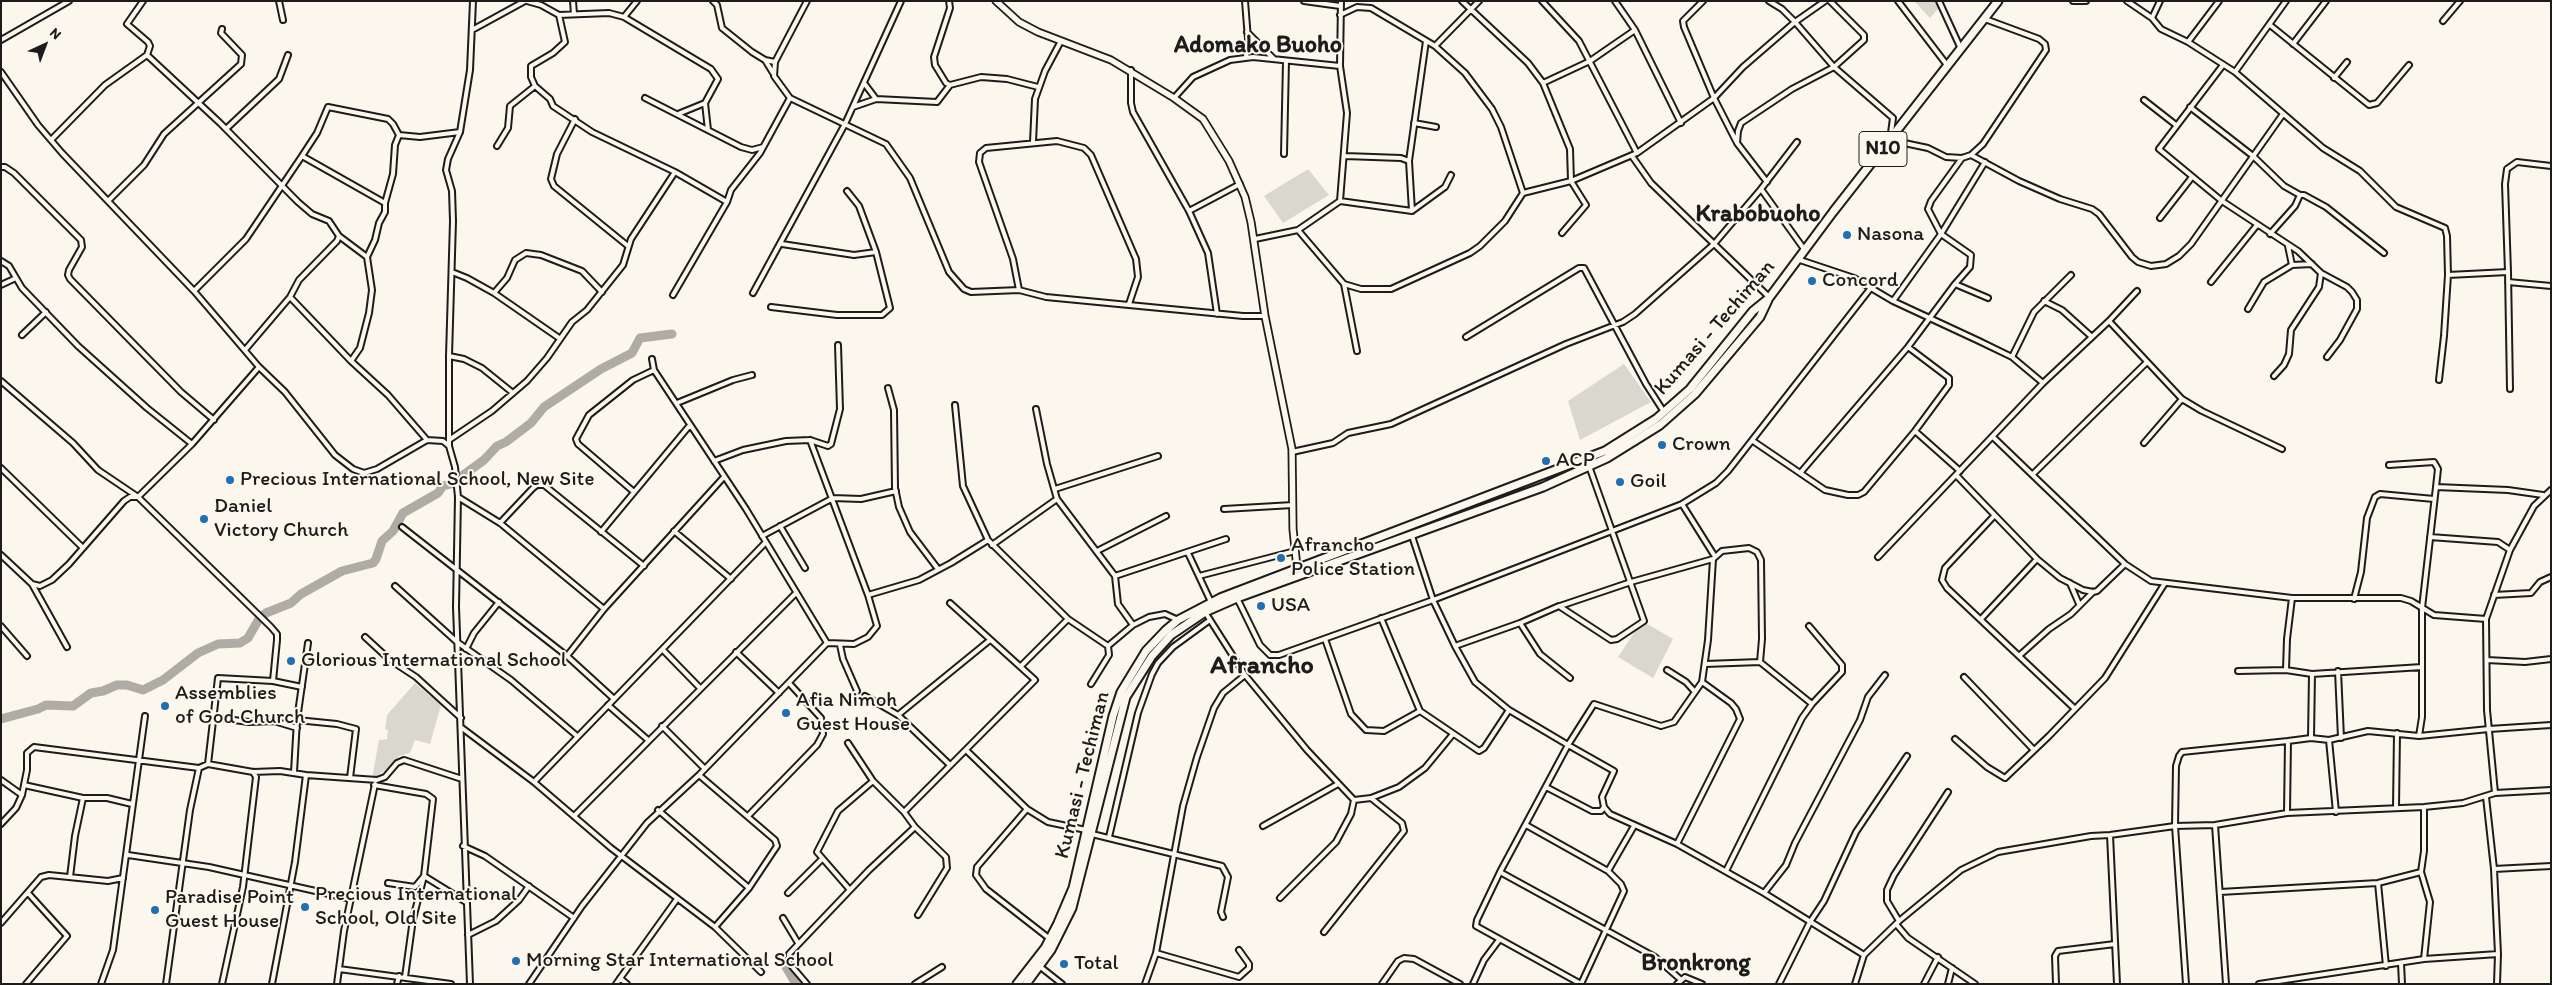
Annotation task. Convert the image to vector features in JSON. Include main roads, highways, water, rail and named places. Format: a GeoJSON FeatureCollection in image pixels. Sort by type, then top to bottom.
{"type":"FeatureCollection","features":[{"type":"Feature","properties":{"kind":"highway","name":"Kumasi - Techiman"},"geometry":{"type":"LineString","coordinates":[[1017,984],[1038,965],[1072,888],[1089,832],[1121,692],[1146,651],[1178,620],[1211,602],[1605,451],[1642,429],[1690,389],[1754,311],[1770,298],[1797,258],[1998,1]]}},
{"type":"Feature","properties":{"kind":"highway","name":"N10"},"geometry":{"type":"LineString","coordinates":[[1026,984],[1072,908],[1089,832],[1122,710],[1132,685],[1164,642],[1182,626],[1205,612],[1237,598],[1498,504],[1589,466],[1640,439],[1695,394],[1760,317],[1770,298]]}},
{"type":"Feature","properties":{"kind":"highway"},"geometry":{"type":"LineString","coordinates":[[1494,493],[1498,504]]}},
{"type":"Feature","properties":{"kind":"waterway"},"geometry":{"type":"LineString","coordinates":[[1,719],[46,705],[73,706],[91,693],[103,691],[117,685],[127,685],[143,690],[163,680],[198,653],[218,644],[240,643],[248,638],[259,619],[266,613],[291,603],[301,594],[342,571],[373,563],[382,541],[393,531],[403,513],[438,493],[443,486],[451,484],[484,460],[497,446],[506,442],[531,423],[544,407],[601,369],[632,353],[640,338],[672,334]]}},
{"type":"Feature","properties":{"kind":"waterway"},"geometry":{"type":"LineString","coordinates":[[786,967],[796,984]]}},
{"type":"Feature","properties":{"kind":"place","name":"Nasona"},"geometry":{"type":"Point","coordinates":[1847,235]}},
{"type":"Feature","properties":{"kind":"place","name":"Concord"},"geometry":{"type":"Point","coordinates":[1812,281]}},
{"type":"Feature","properties":{"kind":"place","name":"Crown"},"geometry":{"type":"Point","coordinates":[1662,445]}},
{"type":"Feature","properties":{"kind":"place","name":"ACP"},"geometry":{"type":"Point","coordinates":[1546,461]}},
{"type":"Feature","properties":{"kind":"place","name":"Precious International School, New Site"},"geometry":{"type":"Point","coordinates":[230,480]}},
{"type":"Feature","properties":{"kind":"place","name":"Goil"},"geometry":{"type":"Point","coordinates":[1620,482]}},
{"type":"Feature","properties":{"kind":"place","name":"Daniel Victory Church"},"geometry":{"type":"Point","coordinates":[204,519]}},
{"type":"Feature","properties":{"kind":"place","name":"Afrancho Police Station"},"geometry":{"type":"Point","coordinates":[1281,558]}},
{"type":"Feature","properties":{"kind":"place","name":"USA"},"geometry":{"type":"Point","coordinates":[1261,606]}},
{"type":"Feature","properties":{"kind":"place","name":"Glorious International School"},"geometry":{"type":"Point","coordinates":[291,661]}},
{"type":"Feature","properties":{"kind":"place","name":"Assemblies of God Church"},"geometry":{"type":"Point","coordinates":[165,706]}},
{"type":"Feature","properties":{"kind":"place","name":"Afia Nimoh Guest House"},"geometry":{"type":"Point","coordinates":[786,713]}},
{"type":"Feature","properties":{"kind":"place","name":"Precious International School, Old Site"},"geometry":{"type":"Point","coordinates":[305,907]}},
{"type":"Feature","properties":{"kind":"place","name":"Paradise Point Guest House"},"geometry":{"type":"Point","coordinates":[155,910]}},
{"type":"Feature","properties":{"kind":"place","name":"Morning Star International School"},"geometry":{"type":"Point","coordinates":[516,961]}},
{"type":"Feature","properties":{"kind":"place","name":"Total"},"geometry":{"type":"Point","coordinates":[1064,964]}},
{"type":"Feature","properties":{"kind":"district","name":"Adomako Buoho"},"geometry":{"type":"Point","coordinates":[1258,46]}},
{"type":"Feature","properties":{"kind":"district","name":"Krabobuoho"},"geometry":{"type":"Point","coordinates":[1758,215]}},
{"type":"Feature","properties":{"kind":"district","name":"Afrancho"},"geometry":{"type":"Point","coordinates":[1262,666]}},
{"type":"Feature","properties":{"kind":"district","name":"Bronkrong"},"geometry":{"type":"Point","coordinates":[1696,964]}}]}
